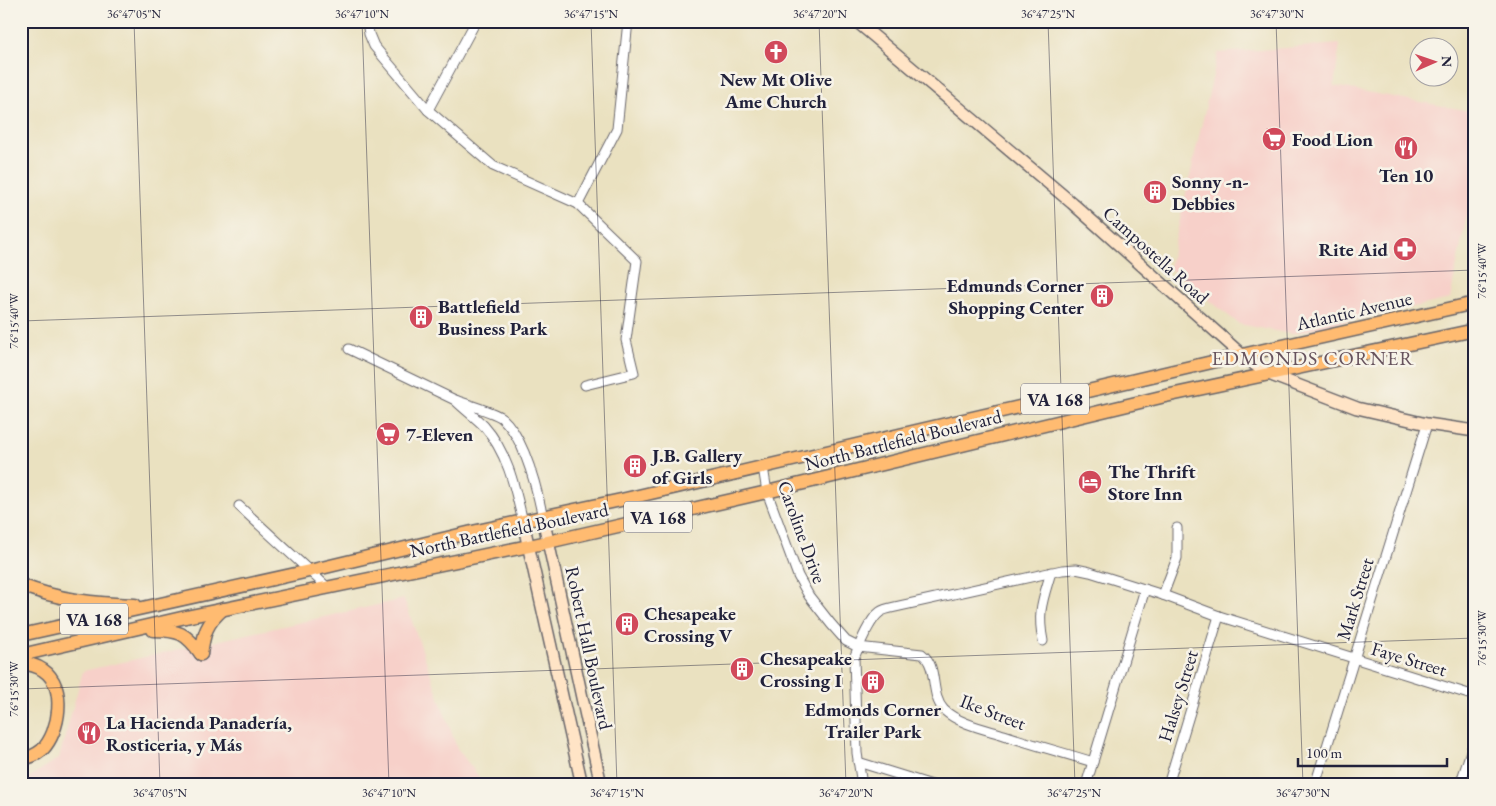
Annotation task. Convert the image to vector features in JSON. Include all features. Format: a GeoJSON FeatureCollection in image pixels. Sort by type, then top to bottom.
{"type":"FeatureCollection","features":[{"type":"Feature","properties":{"kind":"main road","name":"Campostella Road"},"geometry":{"type":"LineString","coordinates":[[856,21],[1072,203],[1242,356],[1266,373],[1357,408],[1426,424],[1475,431]]}},
{"type":"Feature","properties":{"kind":"main road","name":"Atlantic Avenue"},"geometry":{"type":"LineString","coordinates":[[1242,356],[1475,303]]}},
{"type":"Feature","properties":{"kind":"main road","name":"VA 168"},"geometry":{"type":"LineString","coordinates":[[1266,373],[1475,330]]}},
{"type":"Feature","properties":{"kind":"main road","name":"North Battlefield Boulevard"},"geometry":{"type":"LineString","coordinates":[[21,635],[309,572],[472,532],[543,518],[763,468],[1242,356]]}},
{"type":"Feature","properties":{"kind":"main road","name":"North Battlefield Boulevard"},"geometry":{"type":"LineString","coordinates":[[21,655],[223,609],[548,542],[768,492],[1266,373]]}},
{"type":"Feature","properties":{"kind":"main road","name":"Robert Hall Boulevard"},"geometry":{"type":"LineString","coordinates":[[543,518],[601,785]]}},
{"type":"Feature","properties":{"kind":"main road","name":"Robert Hall Boulevard"},"geometry":{"type":"LineString","coordinates":[[523,522],[582,785]]}},
{"type":"Feature","properties":{"kind":"main road"},"geometry":{"type":"LineString","coordinates":[[21,585],[60,598],[86,602],[131,605],[168,603]]}},
{"type":"Feature","properties":{"kind":"main road"},"geometry":{"type":"LineString","coordinates":[[133,630],[177,632],[190,639],[201,654],[208,624],[223,609]]}},
{"type":"Feature","properties":{"kind":"main road"},"geometry":{"type":"LineString","coordinates":[[21,663],[38,667],[52,678],[57,689],[58,701],[54,728],[49,742],[41,751],[30,758],[21,759]]}},
{"type":"Feature","properties":{"kind":"street"},"geometry":{"type":"LineString","coordinates":[[367,21],[369,34],[374,46],[428,110],[493,166],[578,204],[637,261],[626,340],[634,373],[585,385]]}},
{"type":"Feature","properties":{"kind":"street"},"geometry":{"type":"LineString","coordinates":[[428,110],[476,21]]}},
{"type":"Feature","properties":{"kind":"street"},"geometry":{"type":"LineString","coordinates":[[578,204],[617,129],[628,21]]}},
{"type":"Feature","properties":{"kind":"street"},"geometry":{"type":"LineString","coordinates":[[349,349],[455,400],[501,417],[522,444],[543,518]]}},
{"type":"Feature","properties":{"kind":"street"},"geometry":{"type":"LineString","coordinates":[[455,400],[484,426],[501,451],[509,467],[523,522]]}},
{"type":"Feature","properties":{"kind":"street","name":"Mark Street"},"geometry":{"type":"LineString","coordinates":[[1315,785],[1426,424]]}},
{"type":"Feature","properties":{"kind":"street","name":"Caroline Drive"},"geometry":{"type":"LineString","coordinates":[[763,468],[768,492],[798,576],[809,596],[846,641],[858,647]]}},
{"type":"Feature","properties":{"kind":"street"},"geometry":{"type":"LineString","coordinates":[[239,506],[328,588]]}},
{"type":"Feature","properties":{"kind":"street"},"geometry":{"type":"LineString","coordinates":[[1163,595],[1177,558],[1177,528]]}},
{"type":"Feature","properties":{"kind":"street"},"geometry":{"type":"LineString","coordinates":[[862,785],[858,762],[854,658],[858,647],[877,615],[885,610],[1069,569],[1082,570],[1145,589],[1219,616]]}},
{"type":"Feature","properties":{"kind":"street"},"geometry":{"type":"LineString","coordinates":[[1043,641],[1040,615],[1051,572]]}},
{"type":"Feature","properties":{"kind":"street"},"geometry":{"type":"LineString","coordinates":[[1086,785],[1145,589]]}},
{"type":"Feature","properties":{"kind":"street","name":"Faye Street"},"geometry":{"type":"LineString","coordinates":[[1219,616],[1475,696]]}},
{"type":"Feature","properties":{"kind":"street","name":"Halsey Street"},"geometry":{"type":"LineString","coordinates":[[1168,785],[1219,616]]}},
{"type":"Feature","properties":{"kind":"street","name":"Ike Street"},"geometry":{"type":"LineString","coordinates":[[858,647],[922,654],[930,663],[938,699],[942,708],[951,716],[991,731],[1093,762]]}},
{"type":"Feature","properties":{"kind":"street"},"geometry":{"type":"LineString","coordinates":[[1460,785],[1475,739]]}},
{"type":"Feature","properties":{"kind":"street"},"geometry":{"type":"LineString","coordinates":[[858,762],[932,785]]}},
{"type":"Feature","properties":{"kind":"shaded area"},"geometry":{"type":"Polygon","coordinates":[[[1340,44],[1334,86],[1475,112],[1475,174],[1450,299],[1291,334],[1239,324],[1169,268],[1218,53],[1340,44]]]}},
{"type":"Feature","properties":{"kind":"shaded area"},"geometry":{"type":"Polygon","coordinates":[[[404,599],[457,748],[485,785],[24,785],[22,782],[59,758],[83,671],[404,599]]]}},
{"type":"Feature","properties":{"kind":"place","name":"New Mt Olive Ame Church"},"geometry":{"type":"Point","coordinates":[776,52]}},
{"type":"Feature","properties":{"kind":"place","name":"Food Lion"},"geometry":{"type":"Point","coordinates":[1274,139]}},
{"type":"Feature","properties":{"kind":"place","name":"Ten 10"},"geometry":{"type":"Point","coordinates":[1406,148]}},
{"type":"Feature","properties":{"kind":"place","name":"Sonny -n- Debbies"},"geometry":{"type":"Point","coordinates":[1155,192]}},
{"type":"Feature","properties":{"kind":"place","name":"Rite Aid"},"geometry":{"type":"Point","coordinates":[1405,249]}},
{"type":"Feature","properties":{"kind":"place","name":"Edmunds Corner Shopping Center"},"geometry":{"type":"Point","coordinates":[1102,296]}},
{"type":"Feature","properties":{"kind":"place","name":"Battlefield Business Park"},"geometry":{"type":"Point","coordinates":[421,317]}},
{"type":"Feature","properties":{"kind":"place","name":"7-Eleven"},"geometry":{"type":"Point","coordinates":[388,434]}},
{"type":"Feature","properties":{"kind":"place","name":"J.B. Gallery of Girls"},"geometry":{"type":"Point","coordinates":[635,466]}},
{"type":"Feature","properties":{"kind":"place","name":"The Thrift Store Inn"},"geometry":{"type":"Point","coordinates":[1090,482]}},
{"type":"Feature","properties":{"kind":"place","name":"Chesapeake Crossing V"},"geometry":{"type":"Point","coordinates":[627,624]}},
{"type":"Feature","properties":{"kind":"place","name":"Chesapeake Crossing I"},"geometry":{"type":"Point","coordinates":[742,669]}},
{"type":"Feature","properties":{"kind":"place","name":"Edmonds Corner Trailer Park"},"geometry":{"type":"Point","coordinates":[873,682]}},
{"type":"Feature","properties":{"kind":"place","name":"La Hacienda Panadería, Rosticeria, y Más"},"geometry":{"type":"Point","coordinates":[89,733]}},
{"type":"Feature","properties":{"kind":"district","name":"EDMONDS CORNER"},"geometry":{"type":"Point","coordinates":[1313,358]}}]}
